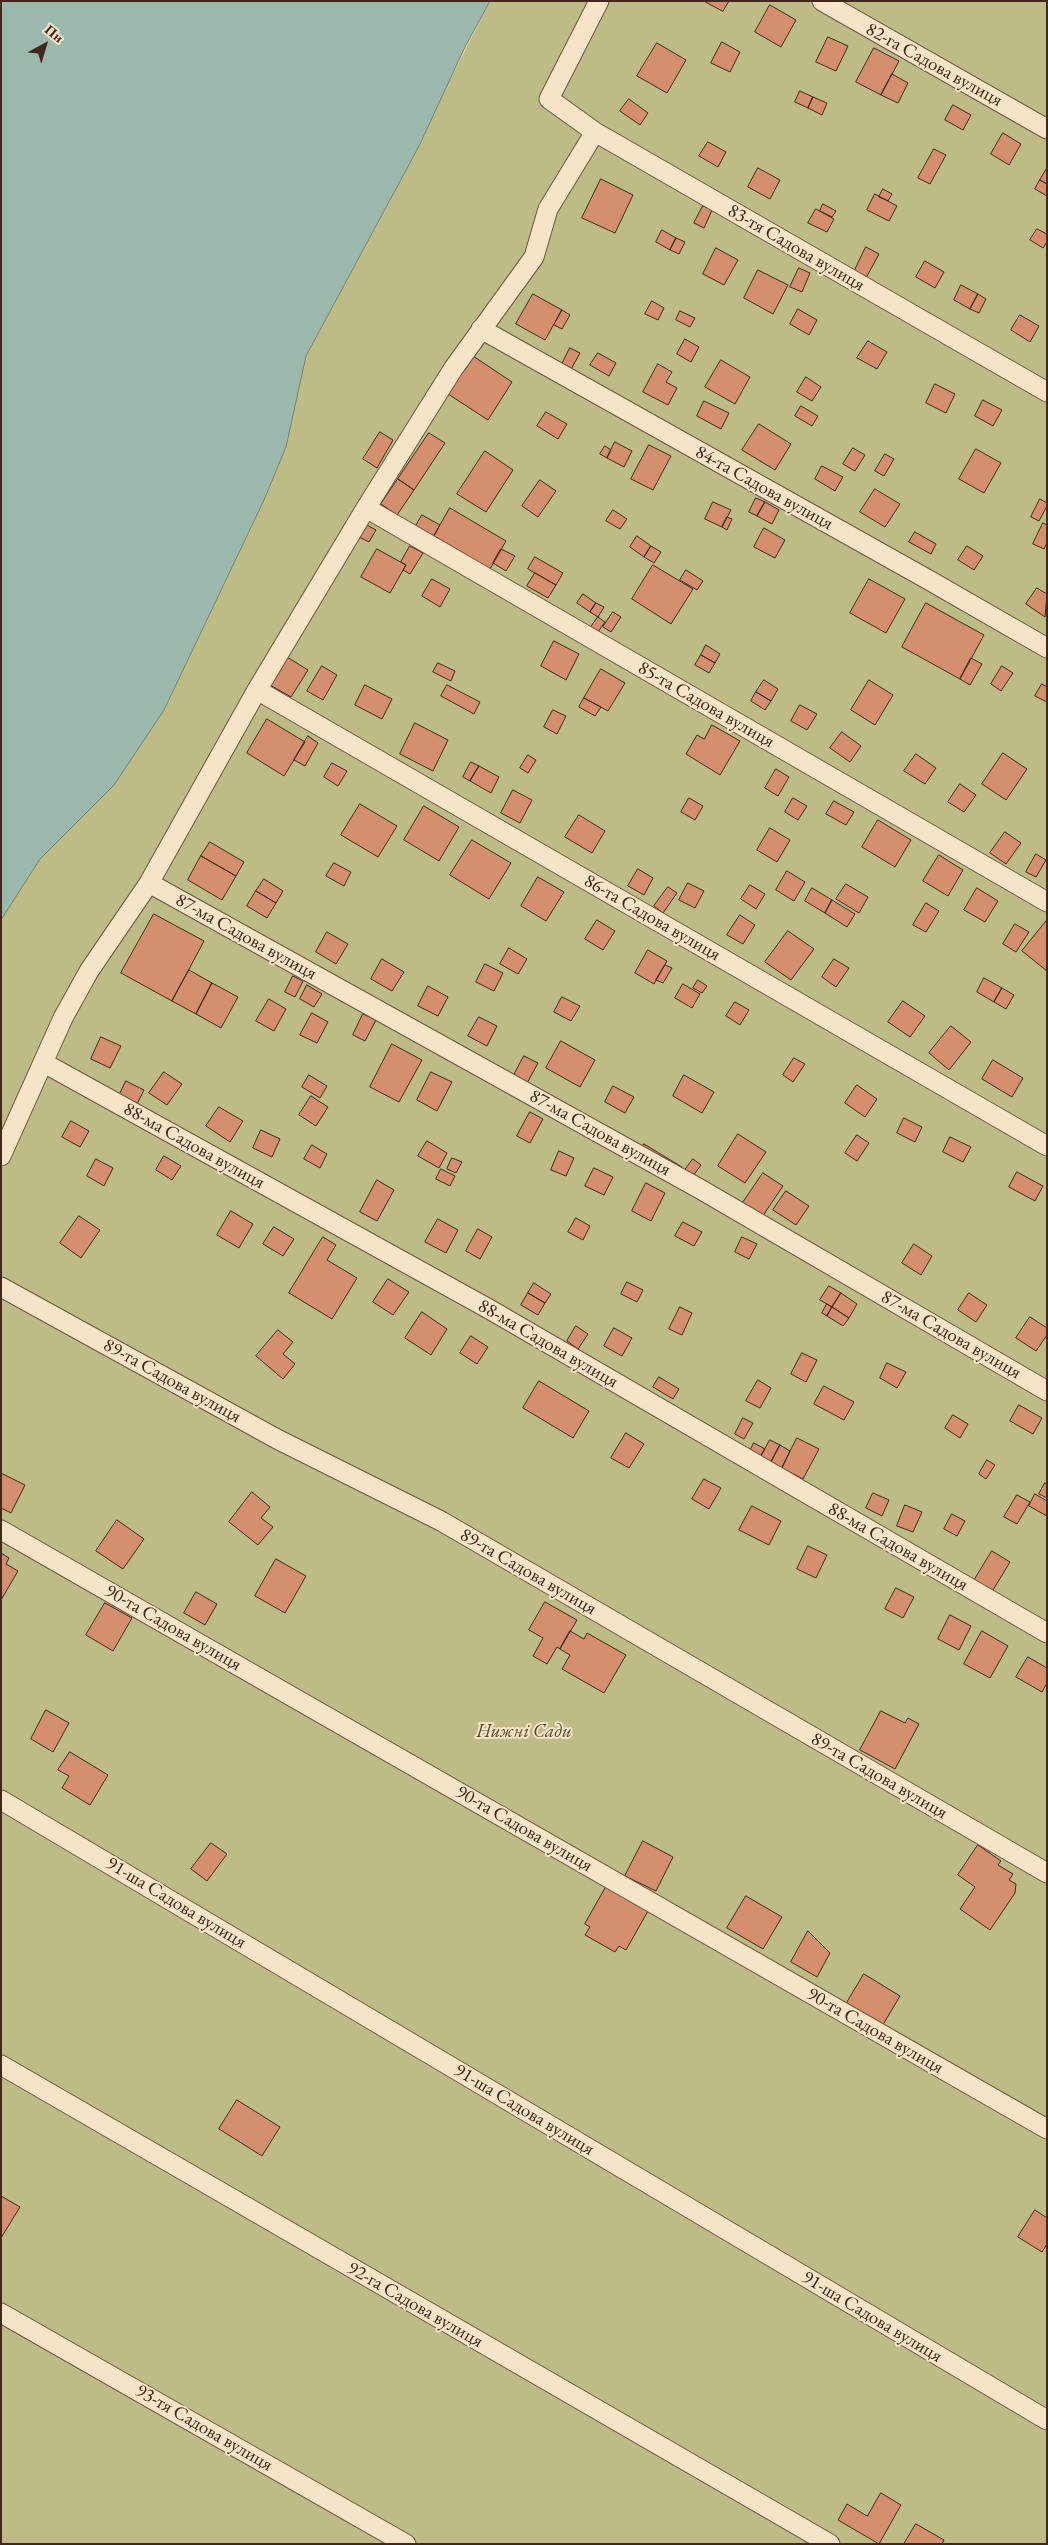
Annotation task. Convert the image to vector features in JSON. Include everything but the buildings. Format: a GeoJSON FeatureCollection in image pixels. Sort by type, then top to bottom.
{"type":"FeatureCollection","features":[{"type":"Feature","properties":{"kind":"street","name":"83-тя Садова вулиця"},"geometry":{"type":"LineString","coordinates":[[599,1],[549,98],[595,132],[1047,392]]}},
{"type":"Feature","properties":{"kind":"street","name":"82-га Садова вулиця"},"geometry":{"type":"LineString","coordinates":[[822,1],[1047,128]]}},
{"type":"Feature","properties":{"kind":"street"},"geometry":{"type":"LineString","coordinates":[[1,1156],[63,1018],[90,971],[149,883],[257,690],[366,508],[481,329],[534,257],[548,209],[595,132]]}},
{"type":"Feature","properties":{"kind":"street","name":"84-та Садова вулиця"},"geometry":{"type":"LineString","coordinates":[[481,329],[919,574],[1047,648]]}},
{"type":"Feature","properties":{"kind":"street","name":"85-та Садова вулиця"},"geometry":{"type":"LineString","coordinates":[[366,508],[1047,902]]}},
{"type":"Feature","properties":{"kind":"street","name":"86-та Садова вулиця"},"geometry":{"type":"LineString","coordinates":[[257,690],[1047,1146]]}},
{"type":"Feature","properties":{"kind":"street","name":"87-ма Садова вулиця"},"geometry":{"type":"LineString","coordinates":[[149,883],[700,1189],[1047,1391]]}},
{"type":"Feature","properties":{"kind":"street","name":"88-ма Садова вулиця"},"geometry":{"type":"LineString","coordinates":[[44,1062],[489,1309],[1047,1633]]}},
{"type":"Feature","properties":{"kind":"street","name":"89-та Садова вулиця"},"geometry":{"type":"LineString","coordinates":[[1,1287],[277,1439],[441,1521],[1047,1873]]}},
{"type":"Feature","properties":{"kind":"street","name":"90-та Садова вулиця"},"geometry":{"type":"LineString","coordinates":[[1,1530],[1047,2129]]}},
{"type":"Feature","properties":{"kind":"street","name":"91-ша Садова вулиця"},"geometry":{"type":"LineString","coordinates":[[1,1800],[1047,2420]]}},
{"type":"Feature","properties":{"kind":"street","name":"92-га Садова вулиця"},"geometry":{"type":"LineString","coordinates":[[1,2065],[830,2544]]}},
{"type":"Feature","properties":{"kind":"street","name":"93-тя Садова вулиця"},"geometry":{"type":"LineString","coordinates":[[1,2313],[406,2544]]}},
{"type":"Feature","properties":{"kind":"green space","name":"Нижні Сади"},"geometry":{"type":"Polygon","coordinates":[[[490,1],[1047,1],[1047,2544],[1,2544],[1,920],[40,859],[114,785],[164,710],[264,500],[286,447],[306,356],[381,217],[490,1]]]}},
{"type":"Feature","properties":{"kind":"shaded area"},"geometry":{"type":"Polygon","coordinates":[[[1,1],[490,1],[465,47],[419,146],[306,356],[286,447],[264,500],[164,710],[114,785],[40,859],[1,920],[1,1]]]}}]}
